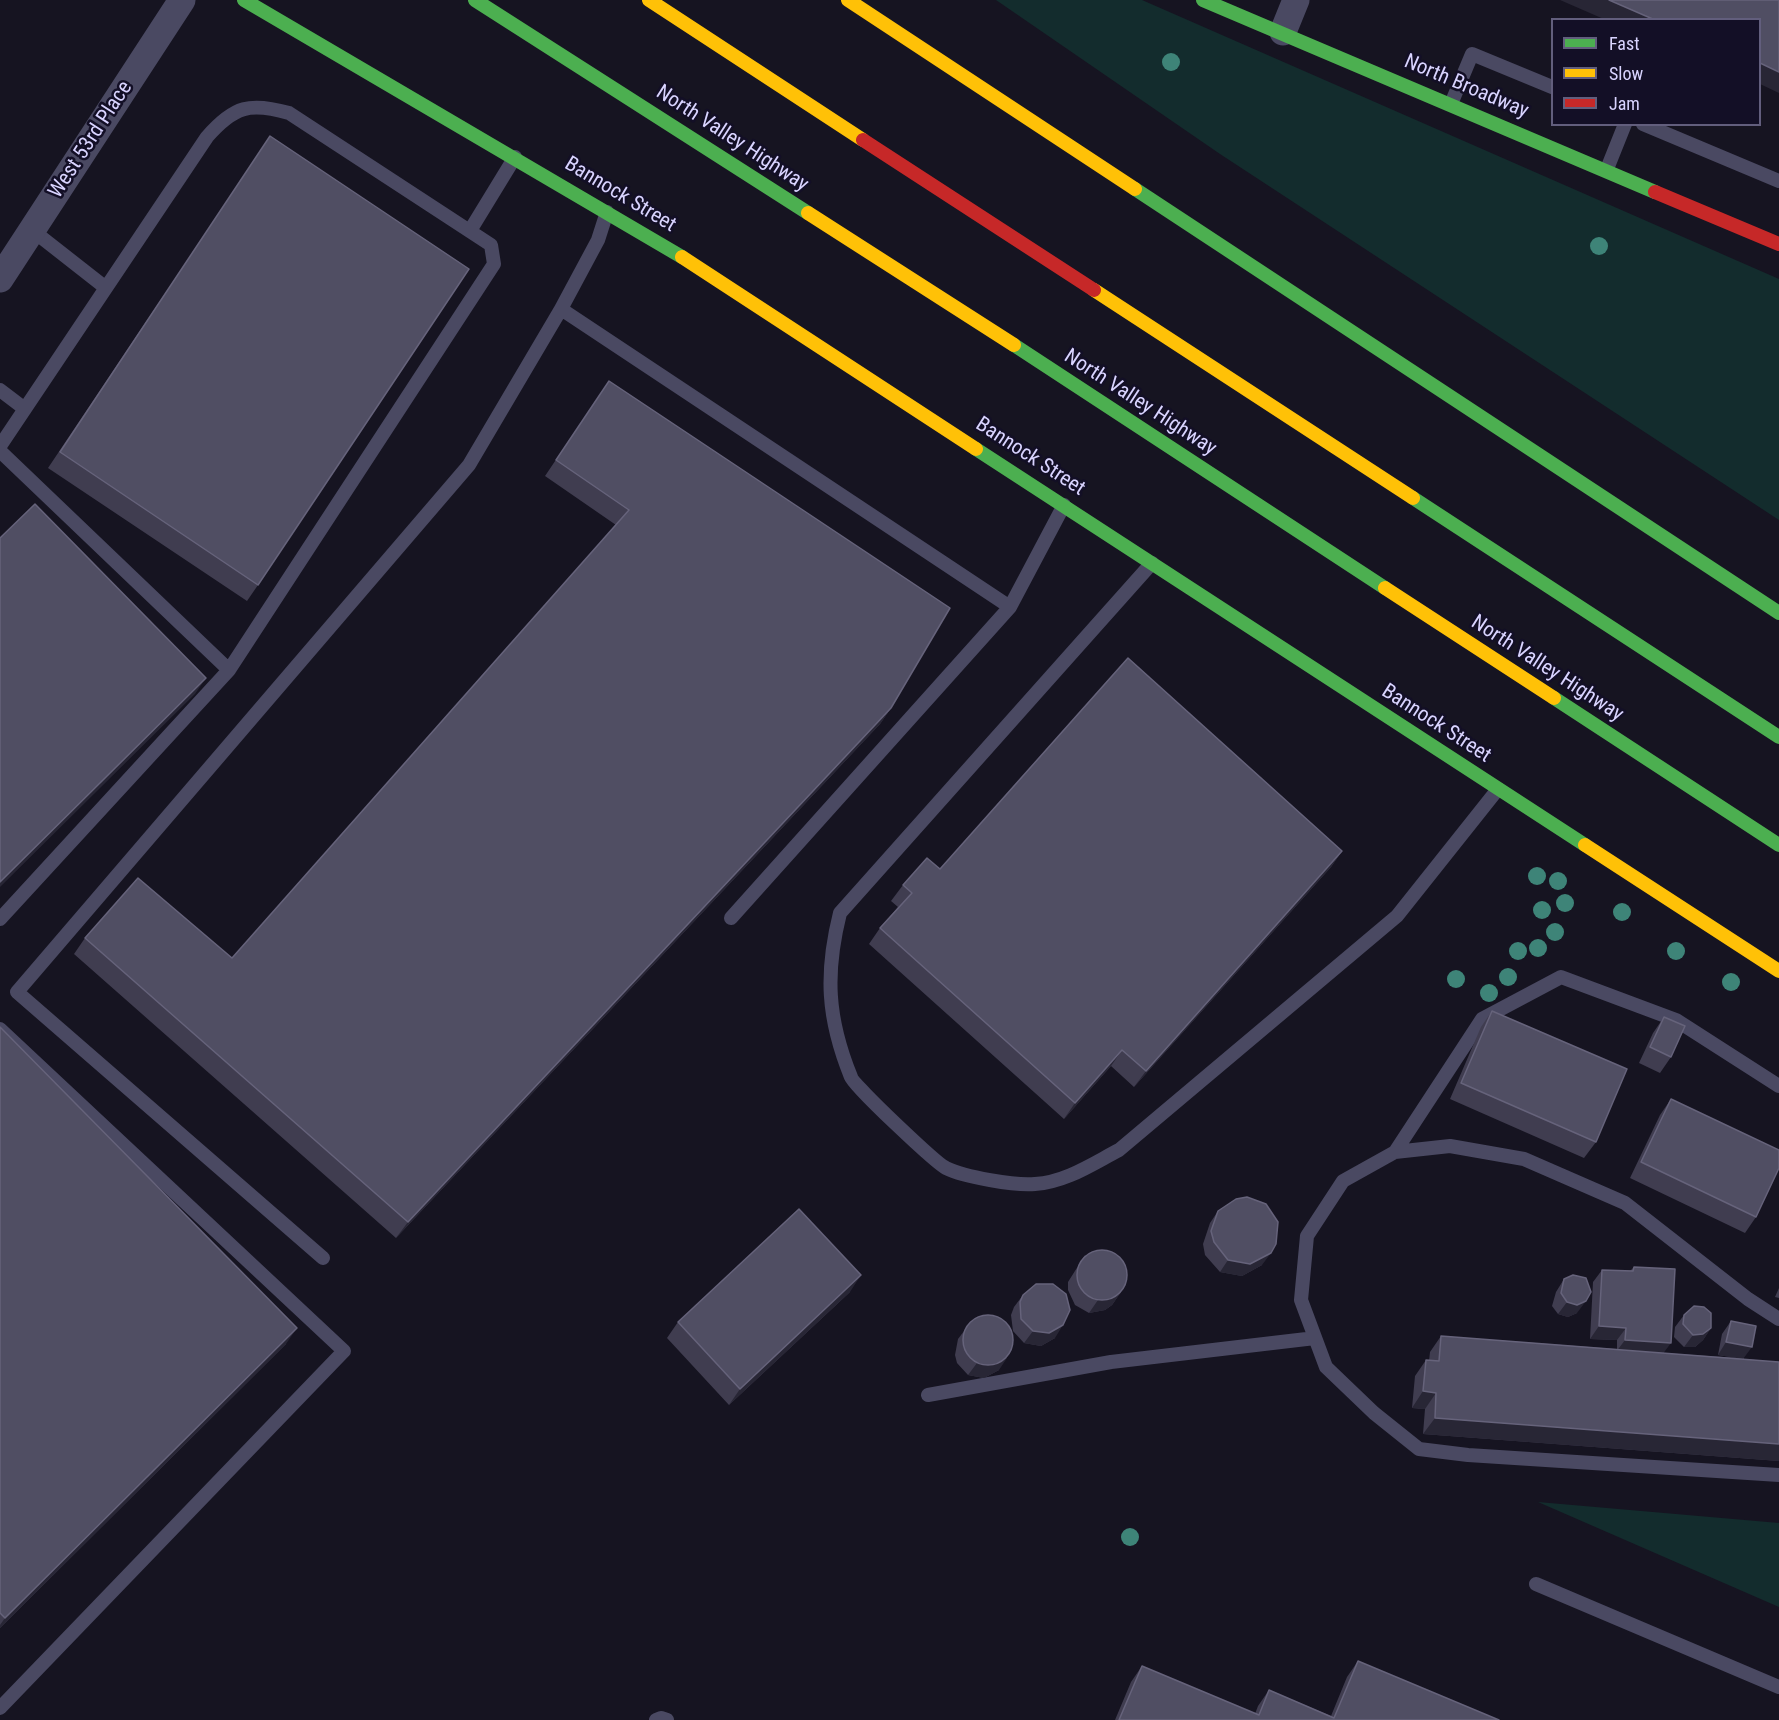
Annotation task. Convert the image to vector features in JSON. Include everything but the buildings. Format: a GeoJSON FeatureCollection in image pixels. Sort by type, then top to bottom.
{"type":"FeatureCollection","features":[{"type":"Feature","properties":{"kind":"main road","name":"Bannock Street"},"geometry":{"type":"LineString","coordinates":[[244,0],[607,212],[828,350],[1779,972]]}},
{"type":"Feature","properties":{"kind":"main road","name":"North Valley Highway"},"geometry":{"type":"LineString","coordinates":[[476,0],[1011,343],[1779,845]]}},
{"type":"Feature","properties":{"kind":"main road"},"geometry":{"type":"LineString","coordinates":[[649,0],[1779,737]]}},
{"type":"Feature","properties":{"kind":"main road"},"geometry":{"type":"LineString","coordinates":[[848,0],[1779,613]]}},
{"type":"Feature","properties":{"kind":"main road","name":"North Broadway"},"geometry":{"type":"LineString","coordinates":[[1203,0],[1779,244]]}},
{"type":"Feature","properties":{"kind":"street","name":"West 53rd Place"},"geometry":{"type":"LineString","coordinates":[[0,279],[182,0]]}},
{"type":"Feature","properties":{"kind":"street"},"geometry":{"type":"LineString","coordinates":[[1283,32],[1296,0]]}},
{"type":"Feature","properties":{"kind":"lane"},"geometry":{"type":"LineString","coordinates":[[1451,104],[1472,54],[1551,87]]}},
{"type":"Feature","properties":{"kind":"lane"},"geometry":{"type":"LineString","coordinates":[[0,919],[229,670],[494,264],[491,244],[471,229],[289,113],[267,107],[246,108],[224,118],[207,137],[0,448],[229,670]]}},
{"type":"Feature","properties":{"kind":"lane"},"geometry":{"type":"LineString","coordinates":[[1607,170],[1624,126]]}},
{"type":"Feature","properties":{"kind":"lane"},"geometry":{"type":"LineString","coordinates":[[1648,126],[1779,181]]}},
{"type":"Feature","properties":{"kind":"lane"},"geometry":{"type":"LineString","coordinates":[[471,229],[515,157]]}},
{"type":"Feature","properties":{"kind":"lane"},"geometry":{"type":"LineString","coordinates":[[323,1258],[17,992],[470,465],[561,309],[598,240],[607,212]]}},
{"type":"Feature","properties":{"kind":"lane"},"geometry":{"type":"LineString","coordinates":[[32,230],[106,288]]}},
{"type":"Feature","properties":{"kind":"lane"},"geometry":{"type":"LineString","coordinates":[[561,309],[1010,607]]}},
{"type":"Feature","properties":{"kind":"lane"},"geometry":{"type":"LineString","coordinates":[[0,390],[25,410]]}},
{"type":"Feature","properties":{"kind":"lane"},"geometry":{"type":"LineString","coordinates":[[731,918],[1010,607],[1064,505]]}},
{"type":"Feature","properties":{"kind":"lane"},"geometry":{"type":"LineString","coordinates":[[1152,563],[840,913],[831,948],[830,1006],[851,1080],[945,1168],[1000,1182],[1035,1184],[1067,1178],[1119,1150],[1397,916],[1498,789]]}},
{"type":"Feature","properties":{"kind":"lane"},"geometry":{"type":"LineString","coordinates":[[1395,1152],[1482,1019],[1561,977],[1676,1020],[1779,1086]]}},
{"type":"Feature","properties":{"kind":"lane"},"geometry":{"type":"LineString","coordinates":[[0,1029],[344,1351],[0,1708]]}},
{"type":"Feature","properties":{"kind":"lane"},"geometry":{"type":"LineString","coordinates":[[1779,1319],[1748,1299],[1625,1203],[1524,1159],[1450,1146],[1395,1152],[1343,1181],[1306,1236],[1302,1300],[1326,1367],[1374,1413],[1419,1449],[1468,1455],[1779,1475]]}},
{"type":"Feature","properties":{"kind":"lane"},"geometry":{"type":"LineString","coordinates":[[928,1395],[1111,1362],[1315,1338]]}},
{"type":"Feature","properties":{"kind":"lane"},"geometry":{"type":"LineString","coordinates":[[1536,1584],[1779,1687]]}},
{"type":"Feature","properties":{"kind":"green space"},"geometry":{"type":"Polygon","coordinates":[[[996,0],[1142,0],[1779,279],[1779,520],[1220,154],[996,0]]]}},
{"type":"Feature","properties":{"kind":"green space"},"geometry":{"type":"Polygon","coordinates":[[[1538,1502],[1779,1523],[1779,1607],[1538,1502]]]}},
{"type":"Feature","properties":{"kind":"traffic: fast"},"geometry":{"type":"LineString","coordinates":[[244,0],[682,257]]}},
{"type":"Feature","properties":{"kind":"traffic: fast"},"geometry":{"type":"LineString","coordinates":[[475,0],[808,213]]}},
{"type":"Feature","properties":{"kind":"traffic: fast"},"geometry":{"type":"LineString","coordinates":[[1203,0],[1655,192]]}},
{"type":"Feature","properties":{"kind":"traffic: fast"},"geometry":{"type":"LineString","coordinates":[[1135,189],[1779,613]]}},
{"type":"Feature","properties":{"kind":"traffic: fast"},"geometry":{"type":"LineString","coordinates":[[1014,345],[1385,588]]}},
{"type":"Feature","properties":{"kind":"traffic: fast"},"geometry":{"type":"LineString","coordinates":[[976,449],[1585,845]]}},
{"type":"Feature","properties":{"kind":"traffic: fast"},"geometry":{"type":"LineString","coordinates":[[1413,498],[1779,737]]}},
{"type":"Feature","properties":{"kind":"traffic: fast"},"geometry":{"type":"LineString","coordinates":[[1554,698],[1779,845]]}},
{"type":"Feature","properties":{"kind":"traffic: slow"},"geometry":{"type":"LineString","coordinates":[[649,0],[863,140]]}},
{"type":"Feature","properties":{"kind":"traffic: slow"},"geometry":{"type":"LineString","coordinates":[[848,0],[1135,189]]}},
{"type":"Feature","properties":{"kind":"traffic: slow"},"geometry":{"type":"LineString","coordinates":[[808,213],[1014,345]]}},
{"type":"Feature","properties":{"kind":"traffic: slow"},"geometry":{"type":"LineString","coordinates":[[682,257],[976,449]]}},
{"type":"Feature","properties":{"kind":"traffic: slow"},"geometry":{"type":"LineString","coordinates":[[1094,290],[1413,498]]}},
{"type":"Feature","properties":{"kind":"traffic: slow"},"geometry":{"type":"LineString","coordinates":[[1385,588],[1554,698]]}},
{"type":"Feature","properties":{"kind":"traffic: slow"},"geometry":{"type":"LineString","coordinates":[[1585,845],[1779,971]]}},
{"type":"Feature","properties":{"kind":"traffic: jam"},"geometry":{"type":"LineString","coordinates":[[863,140],[1094,290]]}},
{"type":"Feature","properties":{"kind":"traffic: jam"},"geometry":{"type":"LineString","coordinates":[[1655,192],[1779,244]]}}]}
